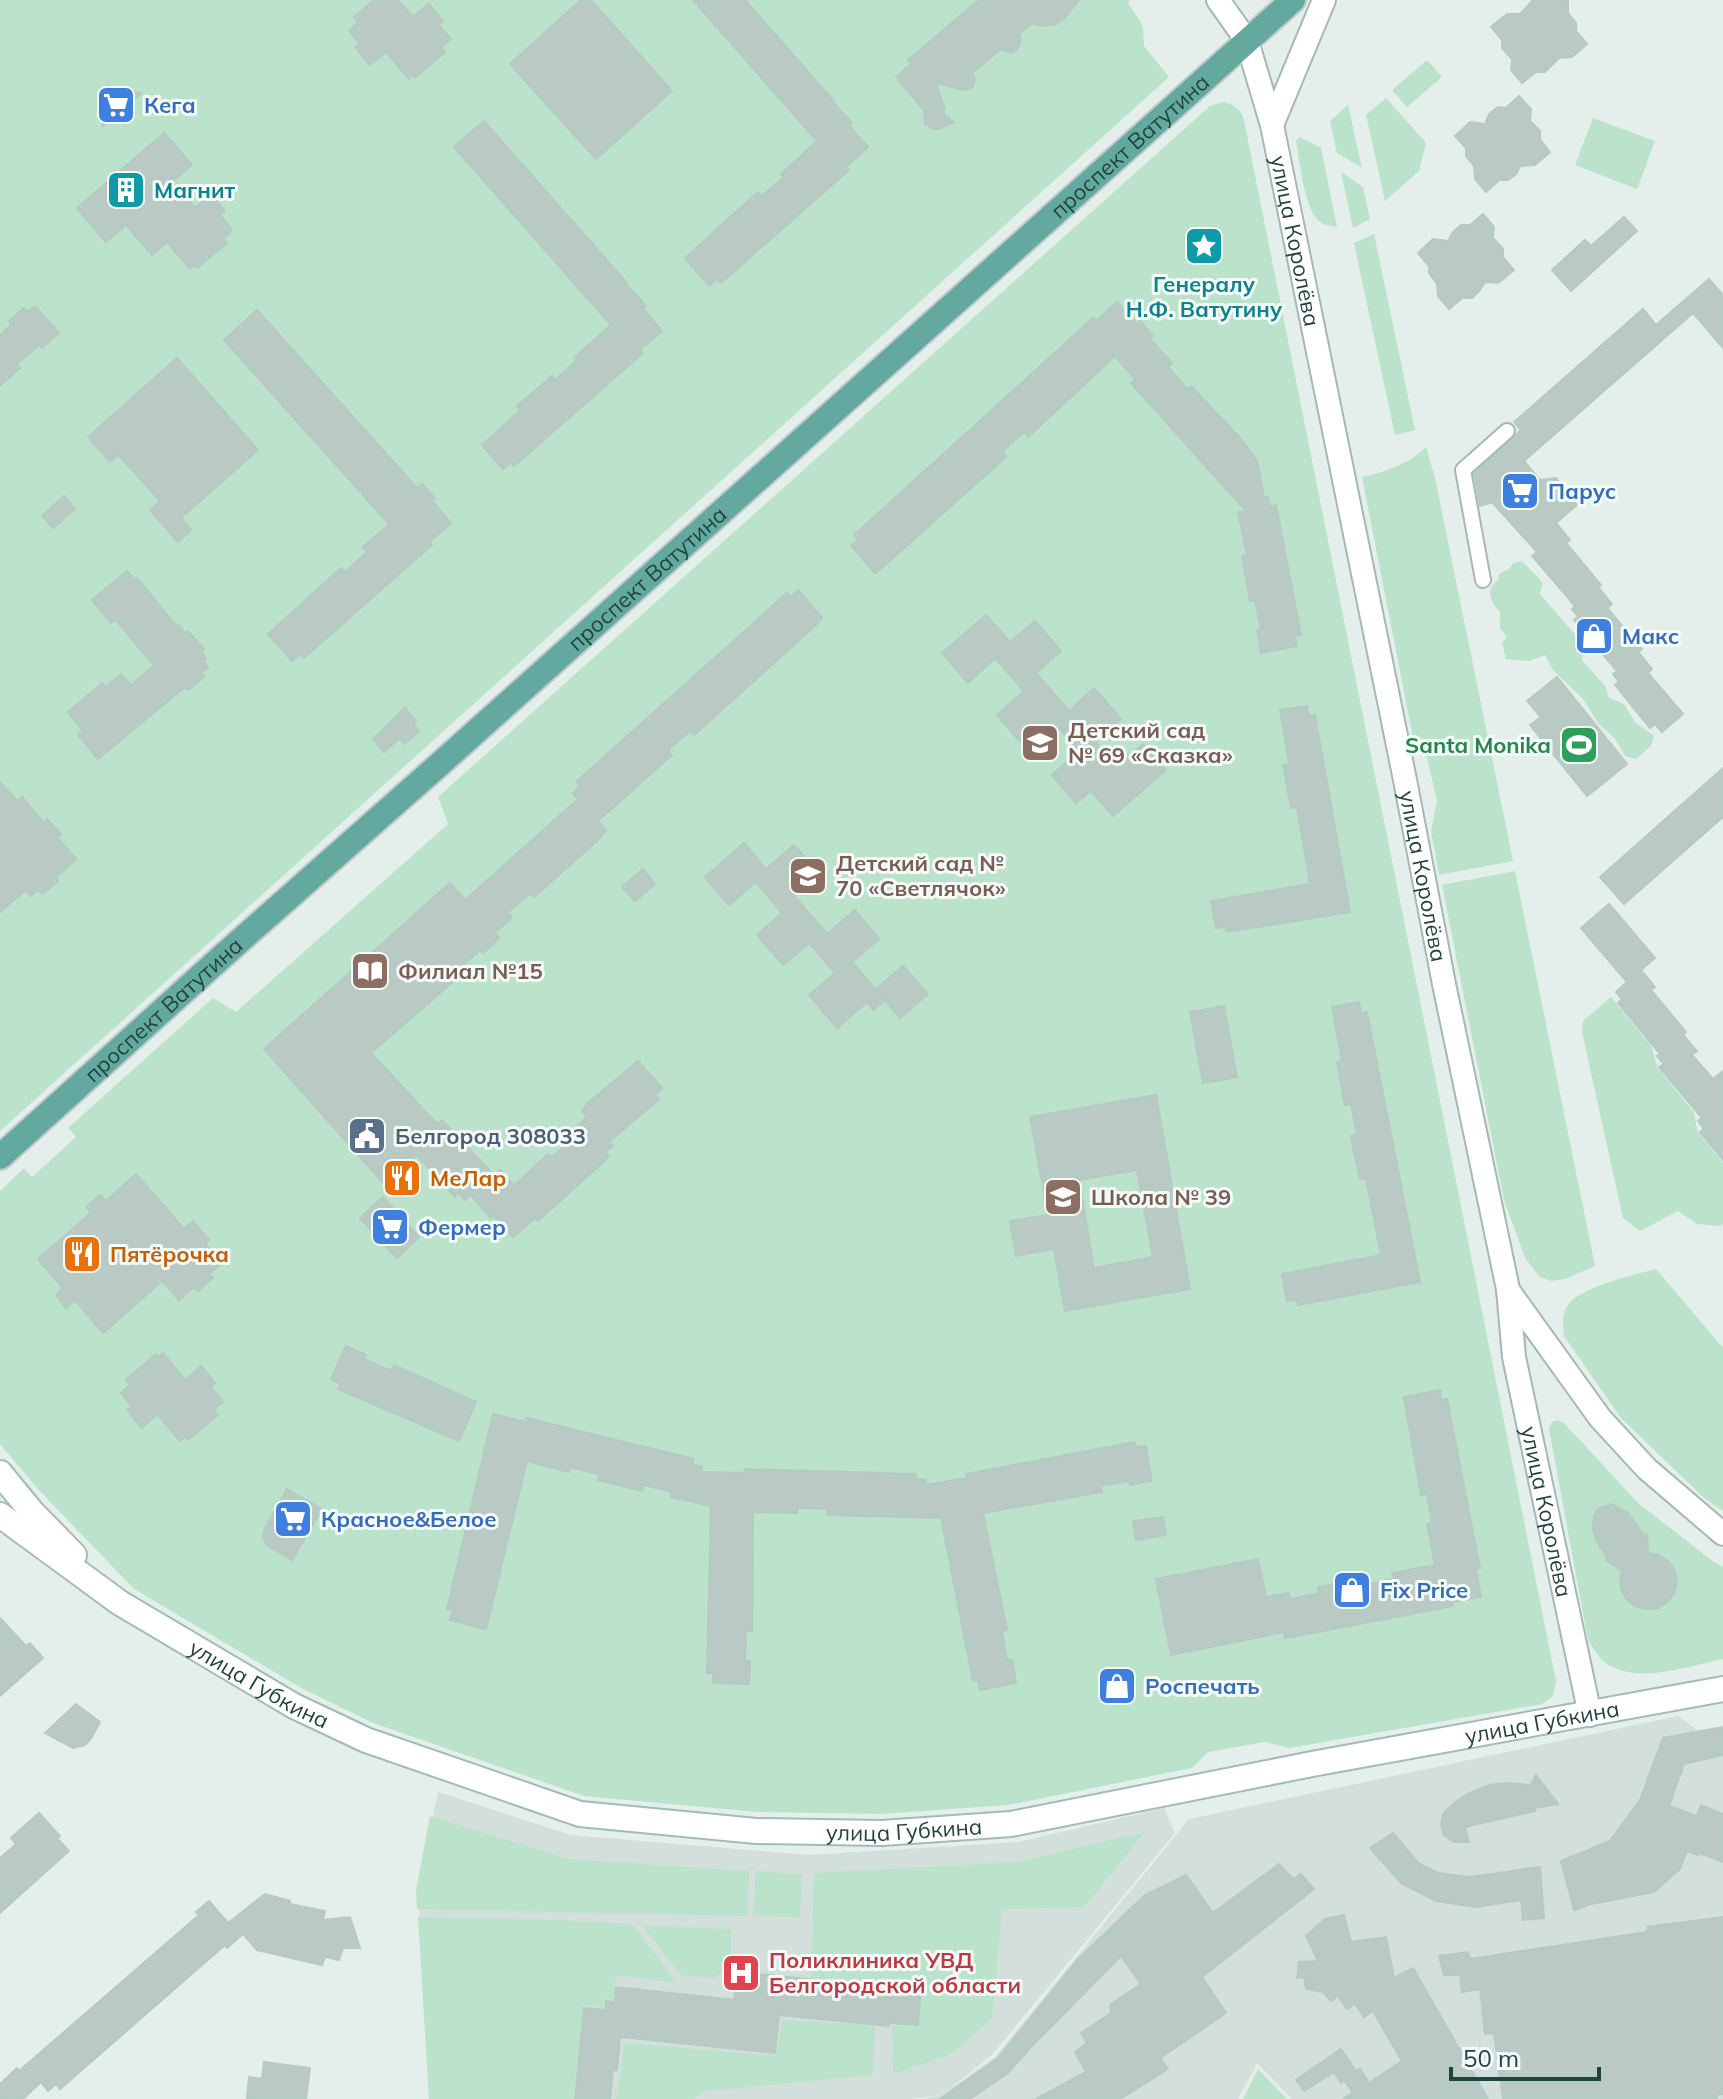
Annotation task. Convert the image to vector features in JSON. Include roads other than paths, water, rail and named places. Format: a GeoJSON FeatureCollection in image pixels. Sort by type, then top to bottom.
{"type":"FeatureCollection","features":[{"type":"Feature","properties":{"kind":"main road","name":"проспект Ватутина"},"geometry":{"type":"LineString","coordinates":[[0,1157],[1293,0]]}},
{"type":"Feature","properties":{"kind":"main road","name":"улица Губкина"},"geometry":{"type":"LineString","coordinates":[[0,1473],[32,1512],[120,1603]]}},
{"type":"Feature","properties":{"kind":"main road","name":"улица Губкина"},"geometry":{"type":"LineString","coordinates":[[0,1515],[120,1603],[294,1706],[366,1740],[580,1814],[756,1831],[882,1833],[1011,1824],[1312,1764],[1723,1689]]}},
{"type":"Feature","properties":{"kind":"street","name":"улица Королёва"},"geometry":{"type":"LineString","coordinates":[[1218,0],[1247,41],[1272,125],[1441,972],[1508,1289],[1514,1357],[1590,1715]]}},
{"type":"Feature","properties":{"kind":"street"},"geometry":{"type":"LineString","coordinates":[[1272,125],[1324,0]]}},
{"type":"Feature","properties":{"kind":"street"},"geometry":{"type":"LineString","coordinates":[[1483,580],[1463,470],[1507,431]]}},
{"type":"Feature","properties":{"kind":"street"},"geometry":{"type":"LineString","coordinates":[[1508,1289],[1600,1418],[1647,1469],[1723,1534]]}},
{"type":"Feature","properties":{"kind":"place","name":"Кега"},"geometry":{"type":"Point","coordinates":[116,105]}},
{"type":"Feature","properties":{"kind":"place","name":"Магнит"},"geometry":{"type":"Point","coordinates":[126,190]}},
{"type":"Feature","properties":{"kind":"place","name":"Генералу Н.Ф. Ватутину"},"geometry":{"type":"Point","coordinates":[1204,246]}},
{"type":"Feature","properties":{"kind":"place","name":"Парус"},"geometry":{"type":"Point","coordinates":[1520,491]}},
{"type":"Feature","properties":{"kind":"place","name":"Макс"},"geometry":{"type":"Point","coordinates":[1594,636]}},
{"type":"Feature","properties":{"kind":"place","name":"Детский сад № 69 «Сказка»"},"geometry":{"type":"Point","coordinates":[1040,743]}},
{"type":"Feature","properties":{"kind":"place","name":"Santa Monika"},"geometry":{"type":"Point","coordinates":[1579,745]}},
{"type":"Feature","properties":{"kind":"place","name":"Детский сад № 70 «Светлячок»"},"geometry":{"type":"Point","coordinates":[808,876]}},
{"type":"Feature","properties":{"kind":"place","name":"Филиал №15"},"geometry":{"type":"Point","coordinates":[370,971]}},
{"type":"Feature","properties":{"kind":"place","name":"Белгород 308033"},"geometry":{"type":"Point","coordinates":[367,1136]}},
{"type":"Feature","properties":{"kind":"place","name":"МеЛар"},"geometry":{"type":"Point","coordinates":[402,1178]}},
{"type":"Feature","properties":{"kind":"place","name":"Школа № 39"},"geometry":{"type":"Point","coordinates":[1063,1197]}},
{"type":"Feature","properties":{"kind":"place","name":"Фермер"},"geometry":{"type":"Point","coordinates":[390,1227]}},
{"type":"Feature","properties":{"kind":"place","name":"Пятёрочка"},"geometry":{"type":"Point","coordinates":[82,1254]}},
{"type":"Feature","properties":{"kind":"place","name":"Красное&Белое"},"geometry":{"type":"Point","coordinates":[293,1519]}},
{"type":"Feature","properties":{"kind":"place","name":"Fix Price"},"geometry":{"type":"Point","coordinates":[1352,1590]}},
{"type":"Feature","properties":{"kind":"place","name":"Роспечать"},"geometry":{"type":"Point","coordinates":[1117,1686]}},
{"type":"Feature","properties":{"kind":"place","name":"Поликлиника УВД Белгородской области"},"geometry":{"type":"Point","coordinates":[741,1973]}}]}
